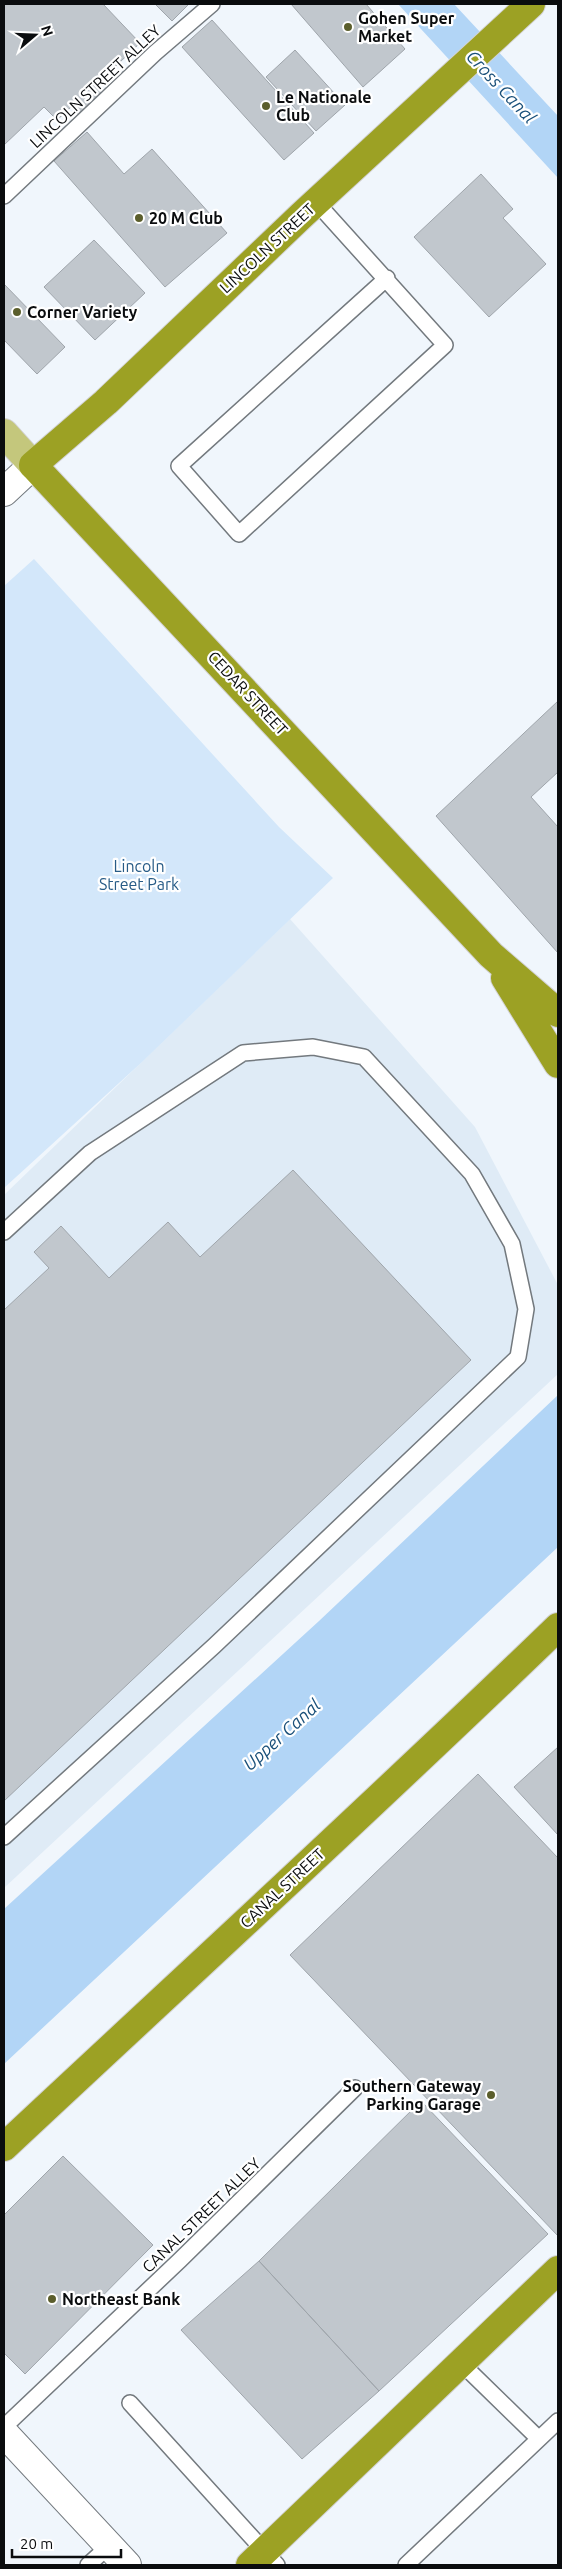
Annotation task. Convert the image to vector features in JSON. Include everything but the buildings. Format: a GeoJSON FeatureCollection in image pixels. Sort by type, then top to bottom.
{"type":"FeatureCollection","features":[{"type":"Feature","properties":{"kind":"highway","name":"LINCOLN STREET"},"geometry":{"type":"LineString","coordinates":[[33,465],[106,402],[316,202],[531,4]]}},
{"type":"Feature","properties":{"kind":"highway","name":"CEDAR STREET"},"geometry":{"type":"LineString","coordinates":[[33,465],[491,955],[558,1013]]}},
{"type":"Feature","properties":{"kind":"highway","name":"CEDAR STREET"},"geometry":{"type":"LineString","coordinates":[[491,955],[558,1064]]}},
{"type":"Feature","properties":{"kind":"highway","name":"CANAL STREET"},"geometry":{"type":"LineString","coordinates":[[4,2147],[340,1833],[409,1772],[558,1627]]}},
{"type":"Feature","properties":{"kind":"highway"},"geometry":{"type":"LineString","coordinates":[[264,2561],[460,2362],[558,2270]]}},
{"type":"Feature","properties":{"kind":"main road","name":"CEDAR STREET"},"geometry":{"type":"LineString","coordinates":[[4,433],[33,465]]}},
{"type":"Feature","properties":{"kind":"street","name":"LINCOLN STREET"},"geometry":{"type":"LineString","coordinates":[[4,492],[33,465]]}},
{"type":"Feature","properties":{"kind":"street"},"geometry":{"type":"LineString","coordinates":[[4,2433],[127,2565]]}},
{"type":"Feature","properties":{"kind":"lane","name":"LINCOLN STREET ALLEY"},"geometry":{"type":"LineString","coordinates":[[4,196],[155,53],[212,4]]}},
{"type":"Feature","properties":{"kind":"lane"},"geometry":{"type":"LineString","coordinates":[[316,202],[387,278],[445,345],[239,534],[179,466],[387,278]]}},
{"type":"Feature","properties":{"kind":"lane"},"geometry":{"type":"LineString","coordinates":[[4,1232],[90,1153],[243,1053],[313,1047],[364,1057],[472,1174],[512,1244],[526,1309],[518,1357],[214,1646],[4,1837]]}},
{"type":"Feature","properties":{"kind":"lane","name":"CANAL STREET ALLEY"},"geometry":{"type":"LineString","coordinates":[[4,2427],[180,2260],[355,2088]]}},
{"type":"Feature","properties":{"kind":"lane"},"geometry":{"type":"LineString","coordinates":[[460,2362],[539,2440]]}},
{"type":"Feature","properties":{"kind":"lane"},"geometry":{"type":"LineString","coordinates":[[130,2403],[264,2561]]}},
{"type":"Feature","properties":{"kind":"lane"},"geometry":{"type":"LineString","coordinates":[[406,2565],[558,2421]]}},
{"type":"Feature","properties":{"kind":"lane"},"geometry":{"type":"LineString","coordinates":[[88,2565],[109,2546]]}},
{"type":"Feature","properties":{"kind":"shaded area"},"geometry":{"type":"Polygon","coordinates":[[[290,919],[475,1127],[558,1285],[558,1374],[4,1888],[4,1195],[290,919]]]}},
{"type":"Feature","properties":{"kind":"green space","name":"Lincoln Street Park"},"geometry":{"type":"Polygon","coordinates":[[[34,559],[279,827],[333,878],[141,1063],[4,1188],[4,586],[34,559]]]}},
{"type":"Feature","properties":{"kind":"water","name":"Cross Canal"},"geometry":{"type":"Polygon","coordinates":[[[398,4],[454,4],[558,116],[558,178],[398,4]]]}},
{"type":"Feature","properties":{"kind":"water","name":"Upper Canal"},"geometry":{"type":"Polygon","coordinates":[[[558,1395],[558,1547],[4,2064],[4,1909],[319,1621],[558,1395]]]}},
{"type":"Feature","properties":{"kind":"place","name":"Gohen Super Market"},"geometry":{"type":"Point","coordinates":[348,27]}},
{"type":"Feature","properties":{"kind":"place","name":"Le Nationale Club"},"geometry":{"type":"Point","coordinates":[266,106]}},
{"type":"Feature","properties":{"kind":"place","name":"20 M Club"},"geometry":{"type":"Point","coordinates":[139,218]}},
{"type":"Feature","properties":{"kind":"place","name":"Corner Variety"},"geometry":{"type":"Point","coordinates":[17,312]}},
{"type":"Feature","properties":{"kind":"place","name":"Southern Gateway Parking Garage"},"geometry":{"type":"Point","coordinates":[491,2095]}},
{"type":"Feature","properties":{"kind":"place","name":"Northeast Bank"},"geometry":{"type":"Point","coordinates":[52,2299]}}]}
